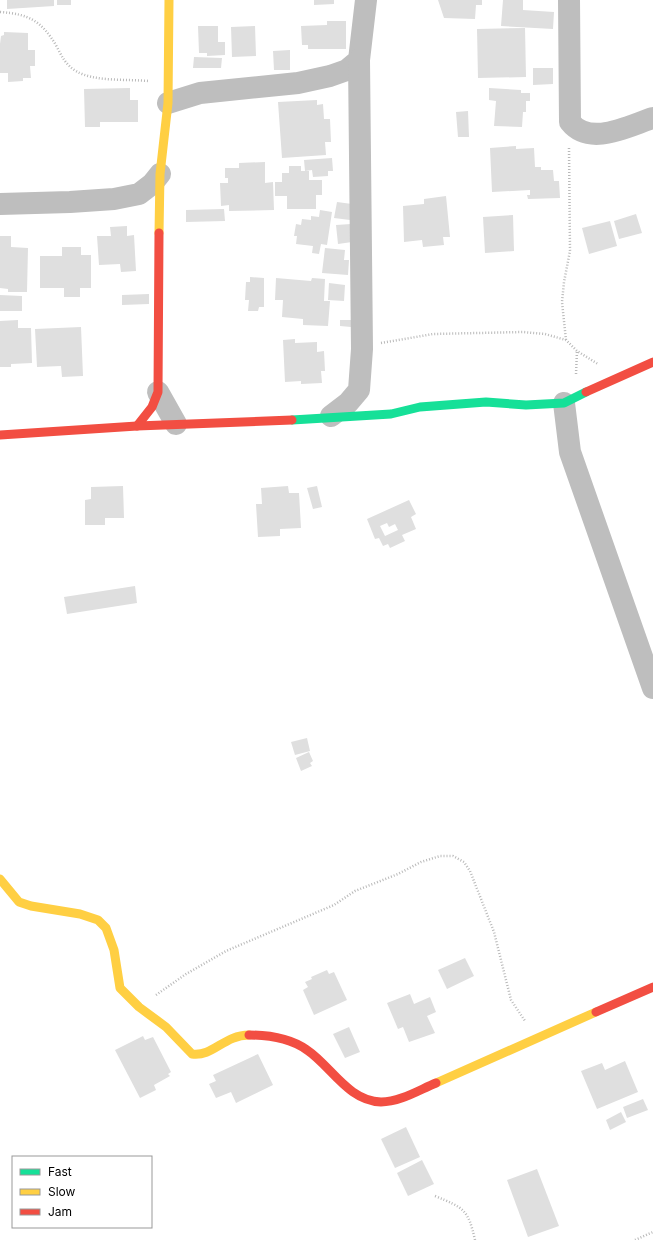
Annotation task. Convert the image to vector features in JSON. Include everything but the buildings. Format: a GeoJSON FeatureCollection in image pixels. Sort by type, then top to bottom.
{"type":"FeatureCollection","features":[{"type":"Feature","properties":{"kind":"street"},"geometry":{"type":"LineString","coordinates":[[137,426],[152,407],[158,392],[160,174],[168,104],[169,0]]}},
{"type":"Feature","properties":{"kind":"street"},"geometry":{"type":"LineString","coordinates":[[331,416],[348,403],[359,390],[362,349],[359,60],[366,0]]}},
{"type":"Feature","properties":{"kind":"street"},"geometry":{"type":"LineString","coordinates":[[569,0],[570,122],[575,129],[583,133],[598,135],[653,118]]}},
{"type":"Feature","properties":{"kind":"street"},"geometry":{"type":"LineString","coordinates":[[168,104],[200,93],[298,83],[330,76],[347,70],[359,60]]}},
{"type":"Feature","properties":{"kind":"street"},"geometry":{"type":"LineString","coordinates":[[0,204],[70,202],[139,194],[152,184],[160,174]]}},
{"type":"Feature","properties":{"kind":"street"},"geometry":{"type":"LineString","coordinates":[[0,435],[137,426],[391,414],[420,407],[486,402],[526,405],[564,403],[653,362]]}},
{"type":"Feature","properties":{"kind":"street"},"geometry":{"type":"LineString","coordinates":[[158,392],[176,424]]}},
{"type":"Feature","properties":{"kind":"street"},"geometry":{"type":"LineString","coordinates":[[564,403],[570,452],[653,688]]}},
{"type":"Feature","properties":{"kind":"street"},"geometry":{"type":"LineString","coordinates":[[0,879],[20,902],[31,906],[80,914],[98,920],[106,928],[114,950],[120,988],[139,1007],[166,1027],[186,1049],[197,1055],[202,1054],[235,1036],[282,1038],[294,1042],[314,1055],[343,1085],[358,1095],[379,1103],[386,1103],[399,1099],[543,1034],[653,987]]}},
{"type":"Feature","properties":{"kind":"path"},"geometry":{"type":"LineString","coordinates":[[0,12],[19,14],[38,23],[50,35],[66,64],[86,76],[169,82]]}},
{"type":"Feature","properties":{"kind":"path"},"geometry":{"type":"LineString","coordinates":[[566,340],[562,302],[570,251],[570,122]]}},
{"type":"Feature","properties":{"kind":"path"},"geometry":{"type":"LineString","coordinates":[[362,349],[387,341],[415,338],[433,334],[466,332],[523,332],[545,334],[566,340],[577,351],[618,377]]}},
{"type":"Feature","properties":{"kind":"path"},"geometry":{"type":"LineString","coordinates":[[139,1007],[186,974],[226,951],[334,906],[355,891],[398,874],[421,862],[440,856],[453,856],[464,862],[470,871],[494,932],[511,1000],[524,1020],[543,1034]]}},
{"type":"Feature","properties":{"kind":"path"},"geometry":{"type":"LineString","coordinates":[[435,1196],[460,1207],[467,1213],[475,1240]]}},
{"type":"Feature","properties":{"kind":"path"},"geometry":{"type":"LineString","coordinates":[[635,1240],[653,1232]]}},
{"type":"Feature","properties":{"kind":"traffic: fast"},"geometry":{"type":"LineString","coordinates":[[292,420],[391,414],[420,407],[486,402],[526,405],[564,403],[586,392]]}},
{"type":"Feature","properties":{"kind":"traffic: slow"},"geometry":{"type":"LineString","coordinates":[[159,233],[160,174],[168,103],[169,0]]}},
{"type":"Feature","properties":{"kind":"traffic: slow"},"geometry":{"type":"LineString","coordinates":[[0,879],[19,902],[31,906],[80,914],[98,920],[106,928],[114,950],[120,988],[139,1007],[166,1027],[192,1054],[206,1052],[232,1038],[249,1035]]}},
{"type":"Feature","properties":{"kind":"traffic: slow"},"geometry":{"type":"LineString","coordinates":[[436,1083],[596,1012]]}},
{"type":"Feature","properties":{"kind":"traffic: jam"},"geometry":{"type":"LineString","coordinates":[[137,426],[152,407],[158,392],[159,233]]}},
{"type":"Feature","properties":{"kind":"traffic: jam"},"geometry":{"type":"LineString","coordinates":[[586,392],[653,362]]}},
{"type":"Feature","properties":{"kind":"traffic: jam"},"geometry":{"type":"LineString","coordinates":[[0,435],[137,426],[292,420]]}},
{"type":"Feature","properties":{"kind":"traffic: jam"},"geometry":{"type":"LineString","coordinates":[[596,1012],[653,987]]}},
{"type":"Feature","properties":{"kind":"traffic: jam"},"geometry":{"type":"LineString","coordinates":[[249,1035],[279,1038],[300,1046],[316,1057],[349,1089],[359,1096],[369,1100],[381,1102],[395,1100],[436,1083]]}}]}
